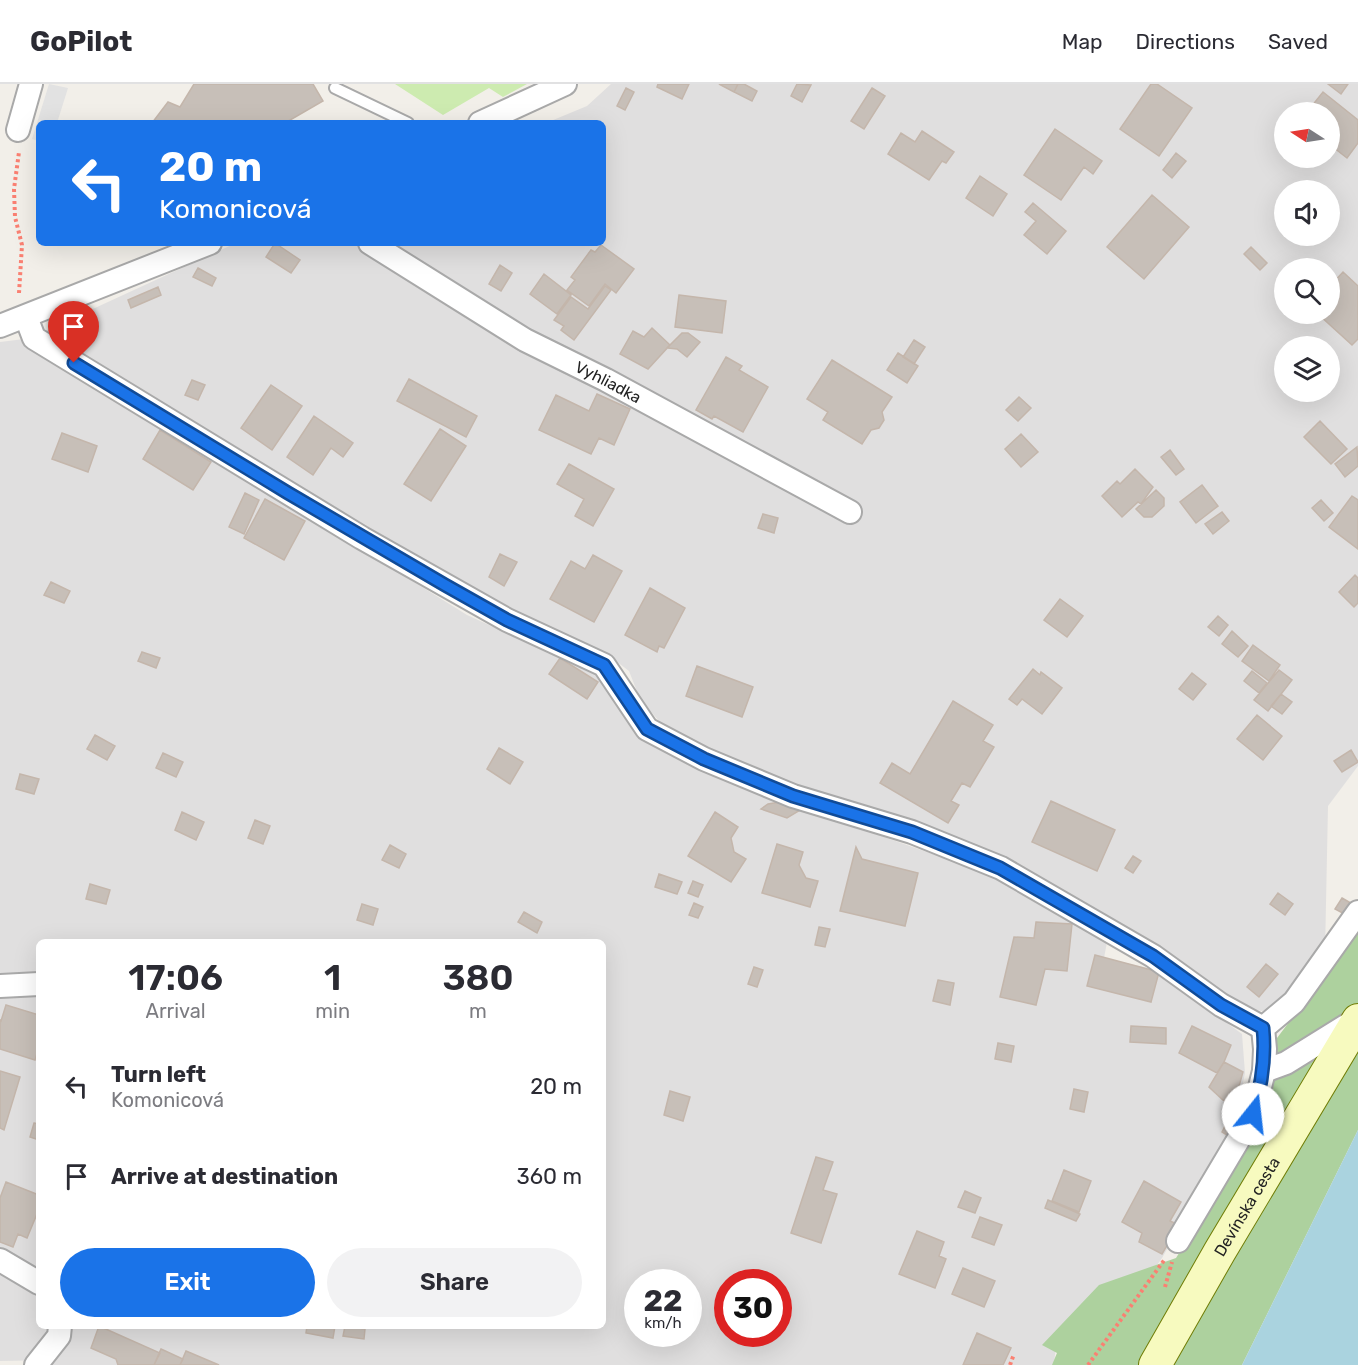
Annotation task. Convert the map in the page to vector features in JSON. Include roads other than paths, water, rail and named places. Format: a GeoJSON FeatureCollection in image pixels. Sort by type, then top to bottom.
{"type":"FeatureCollection","features":[{"type":"Feature","properties":{"kind":"street"},"geometry":{"type":"LineString","coordinates":[[18,130],[31,84]]}},
{"type":"Feature","properties":{"kind":"street"},"geometry":{"type":"LineString","coordinates":[[487,120],[566,84]]}},
{"type":"Feature","properties":{"kind":"street"},"geometry":{"type":"LineString","coordinates":[[0,326],[203,246]]}},
{"type":"Feature","properties":{"kind":"street","name":"Vyhliadka"},"geometry":{"type":"LineString","coordinates":[[375,246],[525,340],[606,380],[850,512]]}},
{"type":"Feature","properties":{"kind":"street"},"geometry":{"type":"LineString","coordinates":[[26,317],[34,338],[242,466],[362,538],[507,620],[604,665],[647,729],[704,759],[793,796],[912,832],[1000,868],[1153,956],[1221,1005],[1263,1028]]}},
{"type":"Feature","properties":{"kind":"street"},"geometry":{"type":"LineString","coordinates":[[1263,1028],[1294,1002],[1358,912]]}},
{"type":"Feature","properties":{"kind":"street"},"geometry":{"type":"LineString","coordinates":[[0,986],[36,984]]}},
{"type":"Feature","properties":{"kind":"street"},"geometry":{"type":"LineString","coordinates":[[1264,1071],[1286,1063],[1358,1019]]}},
{"type":"Feature","properties":{"kind":"street","name":"Devínska cesta"},"geometry":{"type":"LineString","coordinates":[[1155,1365],[1358,1019]]}},
{"type":"Feature","properties":{"kind":"street"},"geometry":{"type":"LineString","coordinates":[[1178,1241],[1253,1114],[1264,1071],[1263,1028]]}},
{"type":"Feature","properties":{"kind":"street"},"geometry":{"type":"LineString","coordinates":[[0,1260],[36,1281]]}},
{"type":"Feature","properties":{"kind":"street"},"geometry":{"type":"LineString","coordinates":[[36,1365],[59,1335],[60,1329]]}},
{"type":"Feature","properties":{"kind":"lane"},"geometry":{"type":"LineString","coordinates":[[335,88],[402,120]]}},
{"type":"Feature","properties":{"kind":"water"},"geometry":{"type":"Polygon","coordinates":[[[1358,1130],[1358,1365],[1242,1365],[1358,1130]]]}}]}
